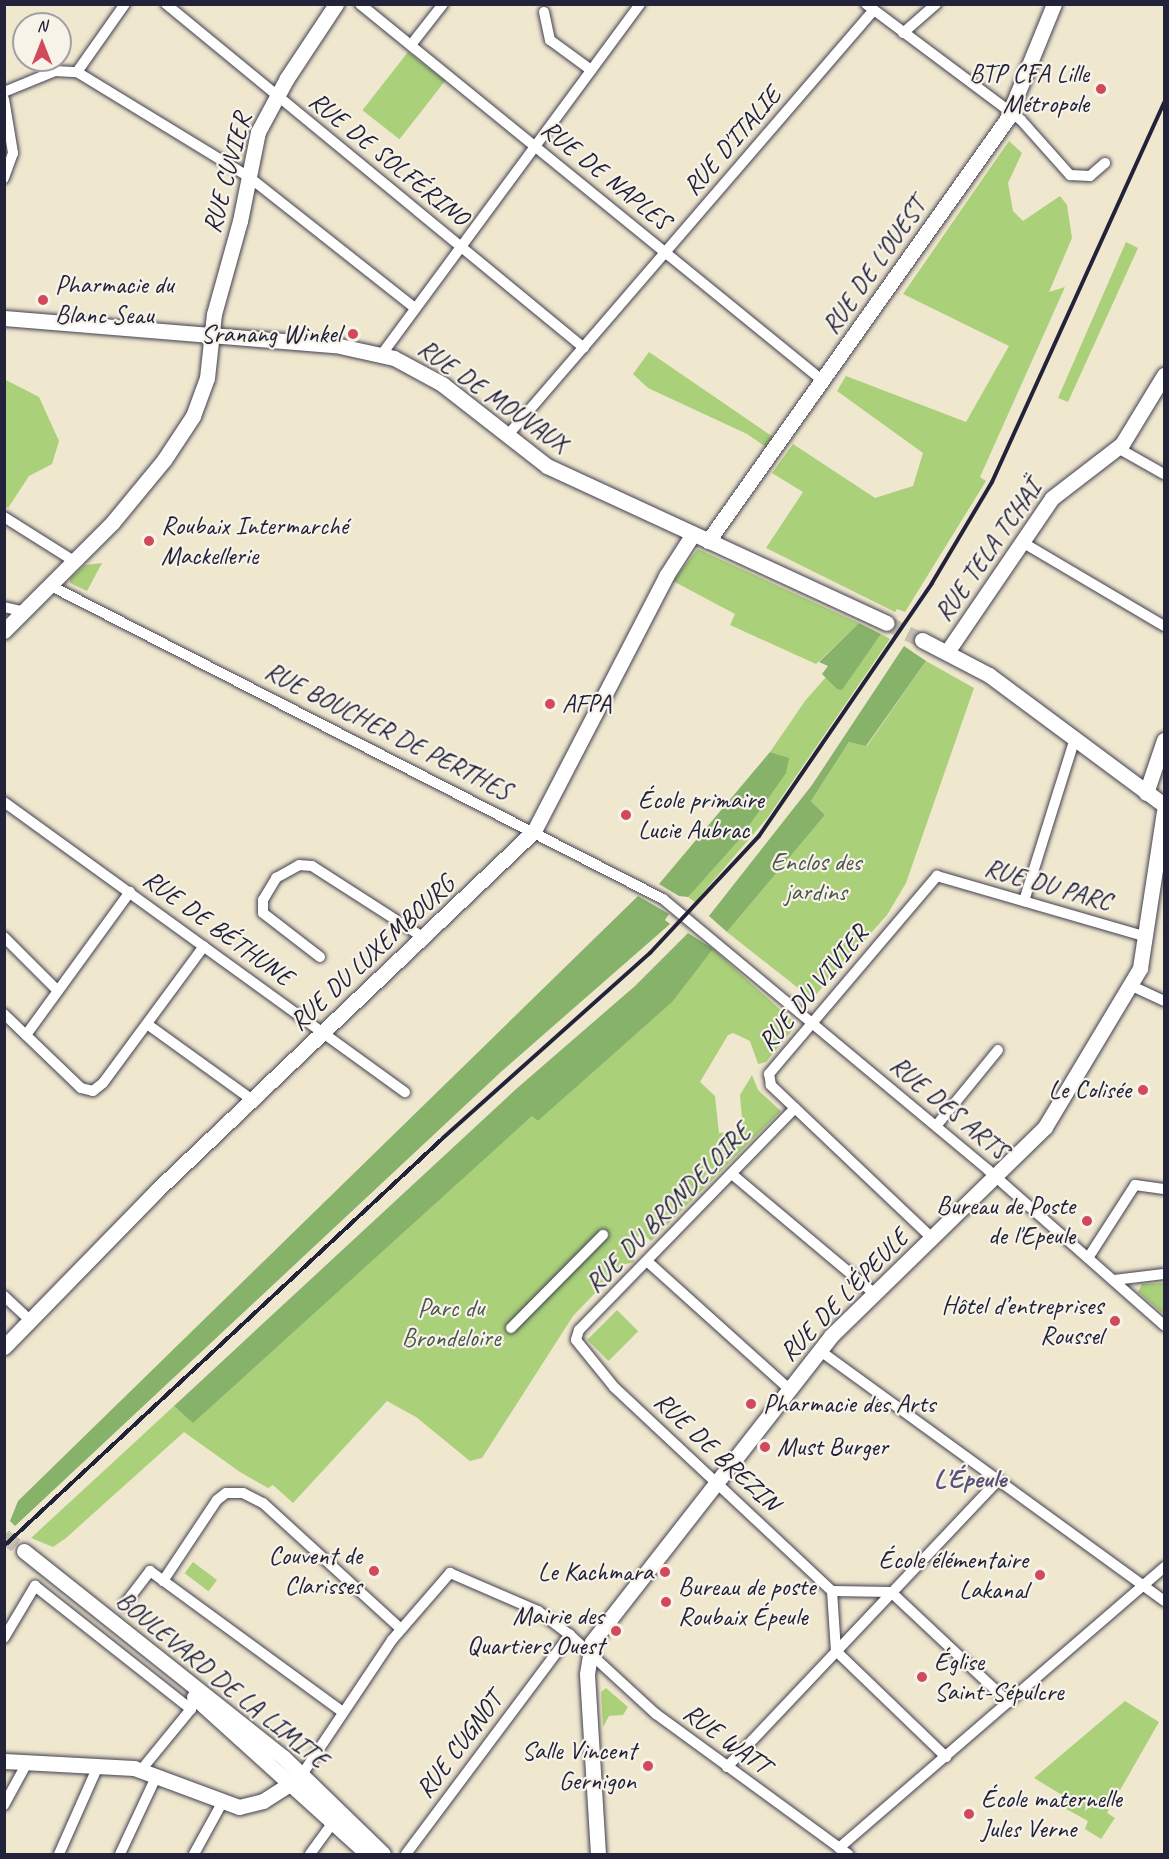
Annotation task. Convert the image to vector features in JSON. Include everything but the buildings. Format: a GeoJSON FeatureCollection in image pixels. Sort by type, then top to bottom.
{"type":"FeatureCollection","features":[{"type":"Feature","properties":{"kind":"street"},"geometry":{"type":"LineString","coordinates":[[77,72],[126,4]]}},
{"type":"Feature","properties":{"kind":"street","name":"RUE DE SOLFÉRINO"},"geometry":{"type":"LineString","coordinates":[[166,4],[584,348]]}},
{"type":"Feature","properties":{"kind":"street","name":"RUE CUVIER"},"geometry":{"type":"LineString","coordinates":[[4,631],[112,523],[185,431],[205,386],[212,335],[258,132],[277,96],[336,4]]}},
{"type":"Feature","properties":{"kind":"street","name":"RUE DE NAPLES"},"geometry":{"type":"LineString","coordinates":[[360,4],[823,381]]}},
{"type":"Feature","properties":{"kind":"street"},"geometry":{"type":"LineString","coordinates":[[411,45],[443,4]]}},
{"type":"Feature","properties":{"kind":"street"},"geometry":{"type":"LineString","coordinates":[[382,354],[415,308],[464,250],[535,146],[640,4]]}},
{"type":"Feature","properties":{"kind":"street"},"geometry":{"type":"LineString","coordinates":[[903,33],[936,4]]}},
{"type":"Feature","properties":{"kind":"street","name":"RUE DE L'OUEST"},"geometry":{"type":"LineString","coordinates":[[708,541],[1011,113],[1054,4]]}},
{"type":"Feature","properties":{"kind":"street"},"geometry":{"type":"LineString","coordinates":[[870,8],[1011,113],[1071,175],[1090,176],[1105,163]]}},
{"type":"Feature","properties":{"kind":"street","name":"RUE D'ITALIE"},"geometry":{"type":"LineString","coordinates":[[507,436],[666,253],[870,8]]}},
{"type":"Feature","properties":{"kind":"street"},"geometry":{"type":"LineString","coordinates":[[544,12],[550,40],[591,70]]}},
{"type":"Feature","properties":{"kind":"street"},"geometry":{"type":"LineString","coordinates":[[4,92],[55,70],[77,72],[249,177],[415,308]]}},
{"type":"Feature","properties":{"kind":"street"},"geometry":{"type":"LineString","coordinates":[[4,99],[14,153],[4,178]]}},
{"type":"Feature","properties":{"kind":"street","name":"RUE DE MOUVAUX"},"geometry":{"type":"LineString","coordinates":[[4,318],[335,345],[382,354],[429,375],[547,466],[887,623]]}},
{"type":"Feature","properties":{"kind":"street","name":"RUE TELA TCHAÏ"},"geometry":{"type":"LineString","coordinates":[[947,652],[1056,493],[1118,448],[1164,375]]}},
{"type":"Feature","properties":{"kind":"street"},"geometry":{"type":"LineString","coordinates":[[1118,448],[1164,474]]}},
{"type":"Feature","properties":{"kind":"street"},"geometry":{"type":"LineString","coordinates":[[4,517],[69,566]]}},
{"type":"Feature","properties":{"kind":"street","name":"RUE DU LUXEMBOURG"},"geometry":{"type":"LineString","coordinates":[[4,1347],[114,1232],[534,831],[666,576],[693,534]]}},
{"type":"Feature","properties":{"kind":"street"},"geometry":{"type":"LineString","coordinates":[[1022,542],[1164,626]]}},
{"type":"Feature","properties":{"kind":"street","name":"RUE BOUCHER DE PERTHES"},"geometry":{"type":"LineString","coordinates":[[49,585],[650,891],[700,929]]}},
{"type":"Feature","properties":{"kind":"street"},"geometry":{"type":"LineString","coordinates":[[4,608],[22,611]]}},
{"type":"Feature","properties":{"kind":"street"},"geometry":{"type":"LineString","coordinates":[[922,640],[989,675],[1164,805]]}},
{"type":"Feature","properties":{"kind":"street"},"geometry":{"type":"LineString","coordinates":[[1024,901],[1075,738]]}},
{"type":"Feature","properties":{"kind":"street"},"geometry":{"type":"LineString","coordinates":[[1146,793],[1164,740]]}},
{"type":"Feature","properties":{"kind":"street","name":"RUE DE BÉTHUNE"},"geometry":{"type":"LineString","coordinates":[[4,802],[405,1092]]}},
{"type":"Feature","properties":{"kind":"street","name":"RUE DE L'ÉPEULE"},"geometry":{"type":"LineString","coordinates":[[588,1651],[596,1635],[819,1350],[874,1294],[996,1178],[1045,1127],[1132,986],[1147,937],[1164,812]]}},
{"type":"Feature","properties":{"kind":"street"},"geometry":{"type":"LineString","coordinates":[[320,957],[263,913],[263,900],[276,878],[299,865],[312,866],[424,938]]}},
{"type":"Feature","properties":{"kind":"street","name":"RUE DU PARC"},"geometry":{"type":"LineString","coordinates":[[937,876],[1147,937]]}},
{"type":"Feature","properties":{"kind":"street","name":"RUE DU VIVIER"},"geometry":{"type":"LineString","coordinates":[[795,1108],[771,1085],[769,1074],[937,876]]}},
{"type":"Feature","properties":{"kind":"street"},"geometry":{"type":"LineString","coordinates":[[26,1035],[130,892]]}},
{"type":"Feature","properties":{"kind":"street","name":"RUE DES ARTS"},"geometry":{"type":"LineString","coordinates":[[700,929],[936,1126],[1164,1325]]}},
{"type":"Feature","properties":{"kind":"street"},"geometry":{"type":"LineString","coordinates":[[4,937],[58,991]]}},
{"type":"Feature","properties":{"kind":"street"},"geometry":{"type":"LineString","coordinates":[[4,1014],[81,1088],[93,1091],[103,1083],[204,946]]}},
{"type":"Feature","properties":{"kind":"street"},"geometry":{"type":"LineString","coordinates":[[1132,986],[1164,1001]]}},
{"type":"Feature","properties":{"kind":"street"},"geometry":{"type":"LineString","coordinates":[[147,1024],[251,1099]]}},
{"type":"Feature","properties":{"kind":"street"},"geometry":{"type":"LineString","coordinates":[[936,1126],[998,1050]]}},
{"type":"Feature","properties":{"kind":"street"},"geometry":{"type":"LineString","coordinates":[[795,1108],[933,1239]]}},
{"type":"Feature","properties":{"kind":"street","name":"RUE DU BRONDELOIRE"},"geometry":{"type":"LineString","coordinates":[[576,1341],[579,1330],[733,1175],[795,1108]]}},
{"type":"Feature","properties":{"kind":"street"},"geometry":{"type":"LineString","coordinates":[[733,1175],[874,1294]]}},
{"type":"Feature","properties":{"kind":"street"},"geometry":{"type":"LineString","coordinates":[[1088,1258],[1135,1185],[1164,1189]]}},
{"type":"Feature","properties":{"kind":"street"},"geometry":{"type":"LineString","coordinates":[[512,1328],[603,1235]]}},
{"type":"Feature","properties":{"kind":"street"},"geometry":{"type":"LineString","coordinates":[[648,1262],[788,1388]]}},
{"type":"Feature","properties":{"kind":"street"},"geometry":{"type":"LineString","coordinates":[[1114,1280],[1164,1274]]}},
{"type":"Feature","properties":{"kind":"street"},"geometry":{"type":"LineString","coordinates":[[4,1296],[30,1320]]}},
{"type":"Feature","properties":{"kind":"street","name":"RUE DE BREZIN"},"geometry":{"type":"LineString","coordinates":[[576,1341],[614,1387],[832,1591]]}},
{"type":"Feature","properties":{"kind":"street"},"geometry":{"type":"LineString","coordinates":[[819,1350],[1164,1601]]}},
{"type":"Feature","properties":{"kind":"street"},"geometry":{"type":"LineString","coordinates":[[727,1767],[998,1480]]}},
{"type":"Feature","properties":{"kind":"street"},"geometry":{"type":"LineString","coordinates":[[4,1761],[141,1770],[222,1803],[256,1804],[298,1778],[401,1629],[263,1503],[243,1493],[226,1493],[217,1500],[163,1581]]}},
{"type":"Feature","properties":{"kind":"street","name":"BOULEVARD DE LA LIMITE"},"geometry":{"type":"LineString","coordinates":[[21,1554],[298,1778],[383,1854]]}},
{"type":"Feature","properties":{"kind":"street"},"geometry":{"type":"LineString","coordinates":[[844,1851],[946,1757],[1164,1567]]}},
{"type":"Feature","properties":{"kind":"street"},"geometry":{"type":"LineString","coordinates":[[124,1605],[150,1571],[344,1712]]}},
{"type":"Feature","properties":{"kind":"street","name":"RUE WATT"},"geometry":{"type":"LineString","coordinates":[[401,1629],[450,1573],[523,1602],[570,1635],[656,1714],[844,1851]]}},
{"type":"Feature","properties":{"kind":"street"},"geometry":{"type":"LineString","coordinates":[[4,1638],[35,1586],[191,1709],[141,1770]]}},
{"type":"Feature","properties":{"kind":"street"},"geometry":{"type":"LineString","coordinates":[[946,1757],[836,1651],[832,1591],[891,1592],[1008,1702]]}},
{"type":"Feature","properties":{"kind":"street","name":"RUE CUGNOT"},"geometry":{"type":"LineString","coordinates":[[406,1854],[570,1635]]}},
{"type":"Feature","properties":{"kind":"street"},"geometry":{"type":"LineString","coordinates":[[588,1651],[598,1854]]}},
{"type":"Feature","properties":{"kind":"street"},"geometry":{"type":"LineString","coordinates":[[4,1805],[27,1763]]}},
{"type":"Feature","properties":{"kind":"street"},"geometry":{"type":"LineString","coordinates":[[59,1854],[98,1766]]}},
{"type":"Feature","properties":{"kind":"street"},"geometry":{"type":"LineString","coordinates":[[120,1854],[157,1775]]}},
{"type":"Feature","properties":{"kind":"street","name":"BOULEVARD DE LA LIMITE"},"geometry":{"type":"LineString","coordinates":[[298,1778],[333,1822],[368,1854]]}},
{"type":"Feature","properties":{"kind":"street"},"geometry":{"type":"LineString","coordinates":[[194,1854],[222,1803]]}},
{"type":"Feature","properties":{"kind":"street"},"geometry":{"type":"LineString","coordinates":[[310,1854],[333,1822]]}},
{"type":"Feature","properties":{"kind":"green space"},"geometry":{"type":"Polygon","coordinates":[[[408,52],[445,81],[399,139],[362,110],[408,52]]]}},
{"type":"Feature","properties":{"kind":"green space"},"geometry":{"type":"Polygon","coordinates":[[[1009,141],[1022,153],[1008,183],[1013,211],[1023,221],[1060,196],[1067,205],[1072,238],[1049,292],[1065,287],[980,477],[986,481],[905,612],[897,609],[895,612],[766,548],[803,492],[772,473],[793,444],[875,498],[913,486],[923,453],[837,391],[846,376],[966,422],[1009,346],[903,294],[1009,141]]]}},
{"type":"Feature","properties":{"kind":"green space"},"geometry":{"type":"Polygon","coordinates":[[[1126,242],[1138,248],[1068,402],[1058,398],[1126,242]]]}},
{"type":"Feature","properties":{"kind":"green space"},"geometry":{"type":"Polygon","coordinates":[[[649,352],[773,437],[766,447],[747,434],[648,388],[633,374],[649,352]]]}},
{"type":"Feature","properties":{"kind":"green space"},"geometry":{"type":"Polygon","coordinates":[[[4,379],[39,397],[59,441],[52,464],[29,476],[8,508],[4,505],[4,379]]]}},
{"type":"Feature","properties":{"kind":"green space"},"geometry":{"type":"Polygon","coordinates":[[[698,549],[859,623],[816,664],[730,625],[735,614],[673,581],[698,549]]]}},
{"type":"Feature","properties":{"kind":"green space"},"geometry":{"type":"Polygon","coordinates":[[[102,563],[87,591],[70,583],[70,579],[85,565],[102,563]]]}},
{"type":"Feature","properties":{"kind":"green space"},"geometry":{"type":"Polygon","coordinates":[[[859,623],[881,634],[842,690],[837,689],[822,674],[828,666],[819,662],[859,623]]]}},
{"type":"Feature","properties":{"kind":"green space"},"geometry":{"type":"Polygon","coordinates":[[[881,634],[890,639],[768,817],[695,902],[688,897],[788,758],[770,752],[805,701],[826,677],[842,689],[881,634]]]}},
{"type":"Feature","properties":{"kind":"green space"},"geometry":{"type":"Polygon","coordinates":[[[904,646],[926,661],[866,746],[849,742],[811,801],[825,815],[727,932],[709,916],[812,785],[904,646]]]}},
{"type":"Feature","properties":{"kind":"green space","name":"Enclos des jardins"},"geometry":{"type":"Polygon","coordinates":[[[926,661],[974,688],[906,883],[887,915],[812,999],[727,932],[825,815],[811,801],[849,742],[867,746],[926,661]]]}},
{"type":"Feature","properties":{"kind":"green space"},"geometry":{"type":"Polygon","coordinates":[[[770,752],[789,758],[786,773],[738,841],[688,897],[679,896],[659,884],[770,752]]]}},
{"type":"Feature","properties":{"kind":"green space"},"geometry":{"type":"Polygon","coordinates":[[[638,896],[669,914],[665,920],[670,924],[503,1070],[15,1526],[10,1521],[18,1501],[638,896]]]}},
{"type":"Feature","properties":{"kind":"green space"},"geometry":{"type":"Polygon","coordinates":[[[688,933],[713,949],[672,1002],[538,1121],[532,1116],[193,1423],[174,1406],[515,1090],[635,986],[688,933]]]}},
{"type":"Feature","properties":{"kind":"green space","name":"Parc du Brondeloire"},"geometry":{"type":"Polygon","coordinates":[[[713,949],[793,1021],[794,1028],[766,1062],[758,1064],[750,1041],[733,1033],[728,1035],[700,1082],[715,1096],[719,1133],[743,1131],[740,1095],[752,1075],[758,1090],[781,1111],[651,1241],[642,1233],[631,1243],[634,1262],[622,1265],[573,1316],[482,1458],[470,1461],[416,1417],[387,1401],[293,1503],[273,1485],[268,1488],[240,1472],[184,1432],[66,1538],[53,1547],[31,1538],[174,1406],[193,1422],[533,1115],[538,1121],[671,1002],[713,949]]]}},
{"type":"Feature","properties":{"kind":"green space"},"geometry":{"type":"Polygon","coordinates":[[[1164,1283],[1164,1314],[1138,1292],[1142,1284],[1164,1283]]]}},
{"type":"Feature","properties":{"kind":"green space"},"geometry":{"type":"Polygon","coordinates":[[[617,1310],[638,1331],[609,1361],[587,1340],[617,1310]]]}},
{"type":"Feature","properties":{"kind":"green space"},"geometry":{"type":"Polygon","coordinates":[[[193,1562],[217,1580],[209,1591],[185,1573],[193,1562]]]}},
{"type":"Feature","properties":{"kind":"green space"},"geometry":{"type":"Polygon","coordinates":[[[606,1688],[628,1707],[623,1715],[609,1716],[603,1727],[601,1692],[606,1688]]]}},
{"type":"Feature","properties":{"kind":"green space"},"geometry":{"type":"Polygon","coordinates":[[[1125,1701],[1159,1722],[1107,1813],[1115,1818],[1101,1839],[1085,1829],[1088,1821],[1059,1805],[1062,1795],[1034,1778],[1125,1701]]]}},
{"type":"Feature","properties":{"kind":"tunnel"},"geometry":{"type":"LineString","coordinates":[[887,623],[922,640]]}},
{"type":"Feature","properties":{"kind":"tunnel"},"geometry":{"type":"LineString","coordinates":[[4,1536],[24,1551]]}},
{"type":"Feature","properties":{"kind":"railway"},"geometry":{"type":"LineString","coordinates":[[4,1546],[443,1138],[650,953],[759,836],[932,583],[992,482],[1164,102]]}},
{"type":"Feature","properties":{"kind":"place","name":"BTP CFA Lille Métropole"},"geometry":{"type":"Point","coordinates":[1101,89]}},
{"type":"Feature","properties":{"kind":"place","name":"Pharmacie du Blanc Seau"},"geometry":{"type":"Point","coordinates":[43,300]}},
{"type":"Feature","properties":{"kind":"place","name":"Sranang Winkel"},"geometry":{"type":"Point","coordinates":[353,334]}},
{"type":"Feature","properties":{"kind":"place","name":"Roubaix Intermarché Mackellerie"},"geometry":{"type":"Point","coordinates":[149,541]}},
{"type":"Feature","properties":{"kind":"place","name":"AFPA"},"geometry":{"type":"Point","coordinates":[550,704]}},
{"type":"Feature","properties":{"kind":"place","name":"École primaire Lucie Aubrac"},"geometry":{"type":"Point","coordinates":[626,815]}},
{"type":"Feature","properties":{"kind":"place","name":"Le Colisée"},"geometry":{"type":"Point","coordinates":[1143,1090]}},
{"type":"Feature","properties":{"kind":"place","name":"Bureau de Poste de l'Epeule"},"geometry":{"type":"Point","coordinates":[1087,1221]}},
{"type":"Feature","properties":{"kind":"place","name":"Hôtel d’entreprises Roussel"},"geometry":{"type":"Point","coordinates":[1115,1321]}},
{"type":"Feature","properties":{"kind":"place","name":"Pharmacie des Arts"},"geometry":{"type":"Point","coordinates":[751,1404]}},
{"type":"Feature","properties":{"kind":"place","name":"Must Burger"},"geometry":{"type":"Point","coordinates":[765,1447]}},
{"type":"Feature","properties":{"kind":"place","name":"Couvent de Clarisses"},"geometry":{"type":"Point","coordinates":[374,1571]}},
{"type":"Feature","properties":{"kind":"place","name":"Le Kachmara"},"geometry":{"type":"Point","coordinates":[665,1572]}},
{"type":"Feature","properties":{"kind":"place","name":"École élémentaire Lakanal"},"geometry":{"type":"Point","coordinates":[1040,1575]}},
{"type":"Feature","properties":{"kind":"place","name":"Bureau de poste Roubaix Épeule"},"geometry":{"type":"Point","coordinates":[666,1602]}},
{"type":"Feature","properties":{"kind":"place","name":"Mairie des Quartiers Ouest"},"geometry":{"type":"Point","coordinates":[616,1631]}},
{"type":"Feature","properties":{"kind":"place","name":"Église Saint-Sépulcre"},"geometry":{"type":"Point","coordinates":[922,1677]}},
{"type":"Feature","properties":{"kind":"place","name":"Salle Vincent Gernigon"},"geometry":{"type":"Point","coordinates":[648,1766]}},
{"type":"Feature","properties":{"kind":"place","name":"École maternelle Jules Verne"},"geometry":{"type":"Point","coordinates":[969,1814]}},
{"type":"Feature","properties":{"kind":"district","name":"L'Épeule"},"geometry":{"type":"Point","coordinates":[970,1479]}}]}
